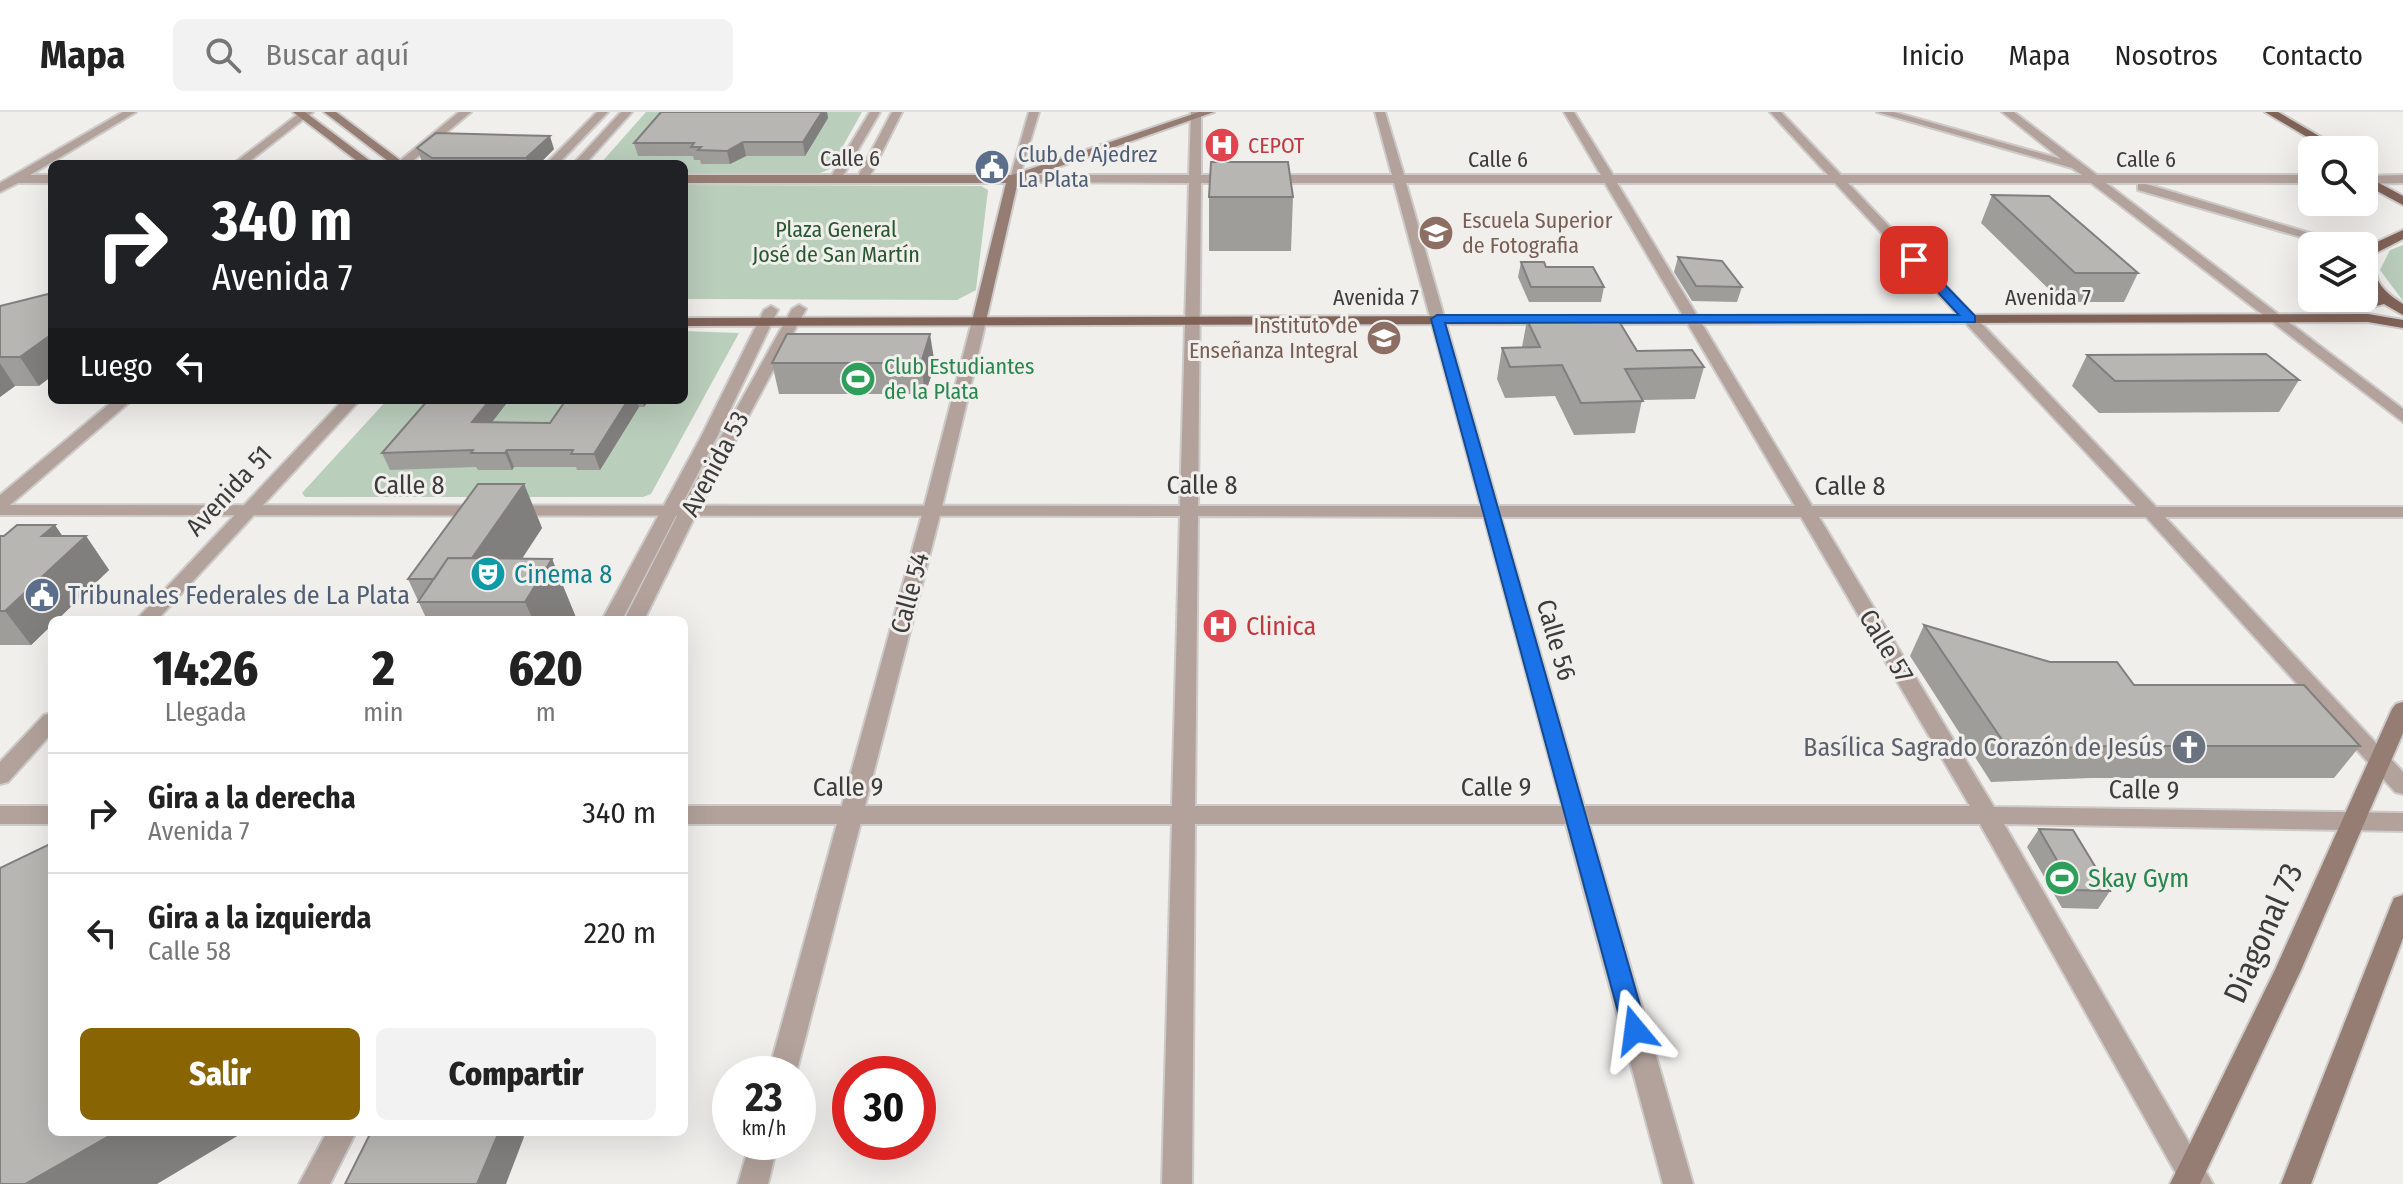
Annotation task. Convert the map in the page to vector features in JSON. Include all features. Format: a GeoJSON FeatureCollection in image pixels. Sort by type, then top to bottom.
{"type":"FeatureCollection","features":[{"type":"Feature","properties":{"kind":"main road"},"geometry":{"type":"LineString","coordinates":[[329,112],[395,160]]}},
{"type":"Feature","properties":{"kind":"main road"},"geometry":{"type":"LineString","coordinates":[[977,179],[1177,112]]}},
{"type":"Feature","properties":{"kind":"main road"},"geometry":{"type":"LineString","coordinates":[[303,113],[363,160]]}},
{"type":"Feature","properties":{"kind":"main road"},"geometry":{"type":"LineString","coordinates":[[1013,179],[1201,113]]}},
{"type":"Feature","properties":{"kind":"main road"},"geometry":{"type":"LineString","coordinates":[[2267,116],[2298,138]]}},
{"type":"Feature","properties":{"kind":"main road"},"geometry":{"type":"LineString","coordinates":[[2267,116],[2308,136]]}},
{"type":"Feature","properties":{"kind":"main road"},"geometry":{"type":"LineString","coordinates":[[2378,173],[2403,187]]}},
{"type":"Feature","properties":{"kind":"main road","name":"Calle 6"},"geometry":{"type":"LineString","coordinates":[[688,179],[1013,179]]}},
{"type":"Feature","properties":{"kind":"main road","name":"Calle 54"},"geometry":{"type":"LineString","coordinates":[[981,314],[1013,179]]}},
{"type":"Feature","properties":{"kind":"main road"},"geometry":{"type":"LineString","coordinates":[[2378,187],[2403,201]]}},
{"type":"Feature","properties":{"kind":"main road"},"geometry":{"type":"LineString","coordinates":[[2378,246],[2403,234]]}},
{"type":"Feature","properties":{"kind":"main road"},"geometry":{"type":"LineString","coordinates":[[2378,289],[2403,311]]}},
{"type":"Feature","properties":{"kind":"main road","name":"Avenida 7"},"geometry":{"type":"LineString","coordinates":[[688,322],[768,316],[1192,312],[1965,313],[2357,307],[2386,299]]}},
{"type":"Feature","properties":{"kind":"main road","name":"Avenida 7"},"geometry":{"type":"LineString","coordinates":[[688,308],[768,316]]}},
{"type":"Feature","properties":{"kind":"main road","name":"Avenida 7"},"geometry":{"type":"LineString","coordinates":[[1965,313],[2368,318],[2403,324]]}},
{"type":"Feature","properties":{"kind":"main road","name":"Diagonal 73"},"geometry":{"type":"LineString","coordinates":[[2191,1180],[2403,709]]}},
{"type":"Feature","properties":{"kind":"main road"},"geometry":{"type":"LineString","coordinates":[[2296,1184],[2403,905]]}},
{"type":"Feature","properties":{"kind":"street"},"geometry":{"type":"LineString","coordinates":[[0,188],[131,112]]}},
{"type":"Feature","properties":{"kind":"street"},"geometry":{"type":"LineString","coordinates":[[406,160],[466,112]]}},
{"type":"Feature","properties":{"kind":"street"},"geometry":{"type":"LineString","coordinates":[[556,160],[603,112]]}},
{"type":"Feature","properties":{"kind":"street"},"geometry":{"type":"LineString","coordinates":[[583,160],[627,112]]}},
{"type":"Feature","properties":{"kind":"street"},"geometry":{"type":"LineString","coordinates":[[836,178],[875,112]]}},
{"type":"Feature","properties":{"kind":"street"},"geometry":{"type":"LineString","coordinates":[[863,178],[897,112]]}},
{"type":"Feature","properties":{"kind":"street","name":"Calle 54"},"geometry":{"type":"LineString","coordinates":[[1013,179],[1034,112]]}},
{"type":"Feature","properties":{"kind":"street","name":"Calle 56"},"geometry":{"type":"LineString","coordinates":[[1380,112],[1678,1184]]}},
{"type":"Feature","properties":{"kind":"street","name":"Calle 57"},"geometry":{"type":"LineString","coordinates":[[1569,112],[1987,815],[2191,1180]]}},
{"type":"Feature","properties":{"kind":"street"},"geometry":{"type":"LineString","coordinates":[[1775,112],[2151,512],[2403,786]]}},
{"type":"Feature","properties":{"kind":"street"},"geometry":{"type":"LineString","coordinates":[[1882,112],[2298,232]]}},
{"type":"Feature","properties":{"kind":"street"},"geometry":{"type":"LineString","coordinates":[[2007,112],[2403,417]]}},
{"type":"Feature","properties":{"kind":"street"},"geometry":{"type":"LineString","coordinates":[[244,160],[303,113]]}},
{"type":"Feature","properties":{"kind":"street"},"geometry":{"type":"LineString","coordinates":[[1177,1184],[1192,312],[1195,179],[1201,113]]}},
{"type":"Feature","properties":{"kind":"street"},"geometry":{"type":"LineString","coordinates":[[0,179],[48,179]]}},
{"type":"Feature","properties":{"kind":"street","name":"Calle 6"},"geometry":{"type":"LineString","coordinates":[[1013,179],[2298,179]]}},
{"type":"Feature","properties":{"kind":"street"},"geometry":{"type":"LineString","coordinates":[[2378,179],[2403,179]]}},
{"type":"Feature","properties":{"kind":"street","name":"Calle 54"},"geometry":{"type":"LineString","coordinates":[[787,1056],[932,511],[981,314]]}},
{"type":"Feature","properties":{"kind":"street","name":"Avenida 53"},"geometry":{"type":"LineString","coordinates":[[614,616],[768,316]]}},
{"type":"Feature","properties":{"kind":"street","name":"Avenida 53"},"geometry":{"type":"LineString","coordinates":[[636,616],[689,510],[796,316]]}},
{"type":"Feature","properties":{"kind":"street"},"geometry":{"type":"LineString","coordinates":[[0,504],[119,404]]}},
{"type":"Feature","properties":{"kind":"street","name":"Avenida 51"},"geometry":{"type":"LineString","coordinates":[[150,616],[348,404]]}},
{"type":"Feature","properties":{"kind":"street","name":"Calle 8"},"geometry":{"type":"LineString","coordinates":[[0,510],[2403,512]]}},
{"type":"Feature","properties":{"kind":"street"},"geometry":{"type":"LineString","coordinates":[[0,776],[48,724]]}},
{"type":"Feature","properties":{"kind":"street"},"geometry":{"type":"LineString","coordinates":[[0,815],[48,815]]}},
{"type":"Feature","properties":{"kind":"street","name":"Calle 9"},"geometry":{"type":"LineString","coordinates":[[688,815],[1987,815],[2403,822]]}},
{"type":"Feature","properties":{"kind":"street"},"geometry":{"type":"LineString","coordinates":[[314,1184],[340,1136]]}},
{"type":"Feature","properties":{"kind":"street"},"geometry":{"type":"LineString","coordinates":[[753,1184],[759,1160]]}},
{"type":"Feature","properties":{"kind":"green space"},"geometry":{"type":"Polygon","coordinates":[[[646,112],[862,112],[830,169],[820,173],[688,173],[688,160],[604,160],[646,112]]]}},
{"type":"Feature","properties":{"kind":"green space","name":"Plaza General José de San Martín"},"geometry":{"type":"Polygon","coordinates":[[[688,185],[981,186],[988,190],[976,290],[957,300],[688,299],[688,185]]]}},
{"type":"Feature","properties":{"kind":"green space"},"geometry":{"type":"Polygon","coordinates":[[[2403,245],[2403,301],[2380,270],[2390,250],[2403,245]]]}},
{"type":"Feature","properties":{"kind":"green space"},"geometry":{"type":"Polygon","coordinates":[[[688,331],[739,333],[651,494],[643,497],[305,497],[302,493],[383,404],[688,404],[688,331]]]}},
{"type":"Feature","properties":{"kind":"building"},"geometry":{"type":"Polygon","coordinates":[[[661,112],[822,112],[803,142],[743,142],[727,151],[698,150],[701,147],[691,147],[694,143],[634,143],[661,112]]]}},
{"type":"Feature","properties":{"kind":"building"},"geometry":{"type":"Polygon","coordinates":[[[436,133],[550,136],[526,158],[432,158],[417,148],[436,133]]]}},
{"type":"Feature","properties":{"kind":"building"},"geometry":{"type":"Polygon","coordinates":[[[1211,162],[1288,162],[1293,197],[1209,197],[1211,162]]]}},
{"type":"Feature","properties":{"kind":"building"},"geometry":{"type":"Polygon","coordinates":[[[1992,195],[2049,196],[2138,273],[2075,273],[1992,195]]]}},
{"type":"Feature","properties":{"kind":"building"},"geometry":{"type":"Polygon","coordinates":[[[1678,257],[1722,261],[1742,287],[1696,286],[1678,257]]]}},
{"type":"Feature","properties":{"kind":"building"},"geometry":{"type":"Polygon","coordinates":[[[1521,262],[1544,262],[1546,267],[1593,267],[1604,287],[1531,287],[1521,262]]]}},
{"type":"Feature","properties":{"kind":"building"},"geometry":{"type":"Polygon","coordinates":[[[48,294],[48,337],[20,357],[0,357],[0,306],[48,294]]]}},
{"type":"Feature","properties":{"kind":"building"},"geometry":{"type":"Polygon","coordinates":[[[1617,318],[1637,351],[1692,350],[1704,367],[1625,369],[1643,401],[1581,403],[1562,365],[1510,367],[1502,348],[1540,347],[1527,320],[1617,318]]]}},
{"type":"Feature","properties":{"kind":"building"},"geometry":{"type":"Polygon","coordinates":[[[787,334],[930,334],[921,363],[772,363],[787,334]]]}},
{"type":"Feature","properties":{"kind":"building"},"geometry":{"type":"Polygon","coordinates":[[[2266,354],[2299,380],[2115,381],[2087,355],[2266,354]]]}},
{"type":"Feature","properties":{"kind":"building"},"geometry":{"type":"Polygon","coordinates":[[[425,404],[487,404],[472,422],[550,423],[563,404],[625,404],[594,454],[571,454],[573,450],[382,453],[425,404]]]}},
{"type":"Feature","properties":{"kind":"building"},"geometry":{"type":"Polygon","coordinates":[[[478,484],[524,484],[472,558],[448,558],[434,579],[408,579],[478,484]]]}},
{"type":"Feature","properties":{"kind":"building"},"geometry":{"type":"Polygon","coordinates":[[[17,525],[55,525],[42,536],[86,536],[5,611],[0,611],[0,536],[17,525]]]}},
{"type":"Feature","properties":{"kind":"building"},"geometry":{"type":"Polygon","coordinates":[[[448,558],[552,559],[525,602],[418,602],[448,558]]]}},
{"type":"Feature","properties":{"kind":"building"},"geometry":{"type":"Polygon","coordinates":[[[1924,625],[2050,662],[2117,662],[2134,685],[2304,685],[2360,746],[2111,746],[2009,750],[1924,625]]]}},
{"type":"Feature","properties":{"kind":"building"},"geometry":{"type":"Polygon","coordinates":[[[2039,829],[2073,830],[2110,891],[2074,890],[2039,829]]]}},
{"type":"Feature","properties":{"kind":"building"},"geometry":{"type":"Polygon","coordinates":[[[48,845],[48,1136],[109,1136],[25,1184],[0,1184],[0,868],[48,845]]]}},
{"type":"Feature","properties":{"kind":"building"},"geometry":{"type":"Polygon","coordinates":[[[369,1136],[497,1136],[477,1184],[345,1184],[369,1136]]]}},
{"type":"Feature","properties":{"kind":"place","name":"CEPOT"},"geometry":{"type":"Point","coordinates":[1222,145]}},
{"type":"Feature","properties":{"kind":"place","name":"Club de Ajedrez La Plata"},"geometry":{"type":"Point","coordinates":[992,167]}},
{"type":"Feature","properties":{"kind":"place","name":"Escuela Superior de Fotografia"},"geometry":{"type":"Point","coordinates":[1436,233]}},
{"type":"Feature","properties":{"kind":"place","name":"Instituto de Enseñanza Integral"},"geometry":{"type":"Point","coordinates":[1384,338]}},
{"type":"Feature","properties":{"kind":"place","name":"Club Estudiantes de la Plata"},"geometry":{"type":"Point","coordinates":[858,379]}},
{"type":"Feature","properties":{"kind":"place","name":"Cinema 8"},"geometry":{"type":"Point","coordinates":[488,574]}},
{"type":"Feature","properties":{"kind":"place","name":"Tribunales Federales de La Plata"},"geometry":{"type":"Point","coordinates":[42,595]}},
{"type":"Feature","properties":{"kind":"place","name":"Clinica"},"geometry":{"type":"Point","coordinates":[1220,626]}},
{"type":"Feature","properties":{"kind":"place","name":"Basílica Sagrado Corazón de Jesús"},"geometry":{"type":"Point","coordinates":[2189,747]}},
{"type":"Feature","properties":{"kind":"place","name":"Skay Gym"},"geometry":{"type":"Point","coordinates":[2062,878]}},
{"type":"Feature","properties":{"kind":"route"},"geometry":{"type":"LineString","coordinates":[[1635,1030],[1437,319],[1970,319],[1914,260]]}}]}
